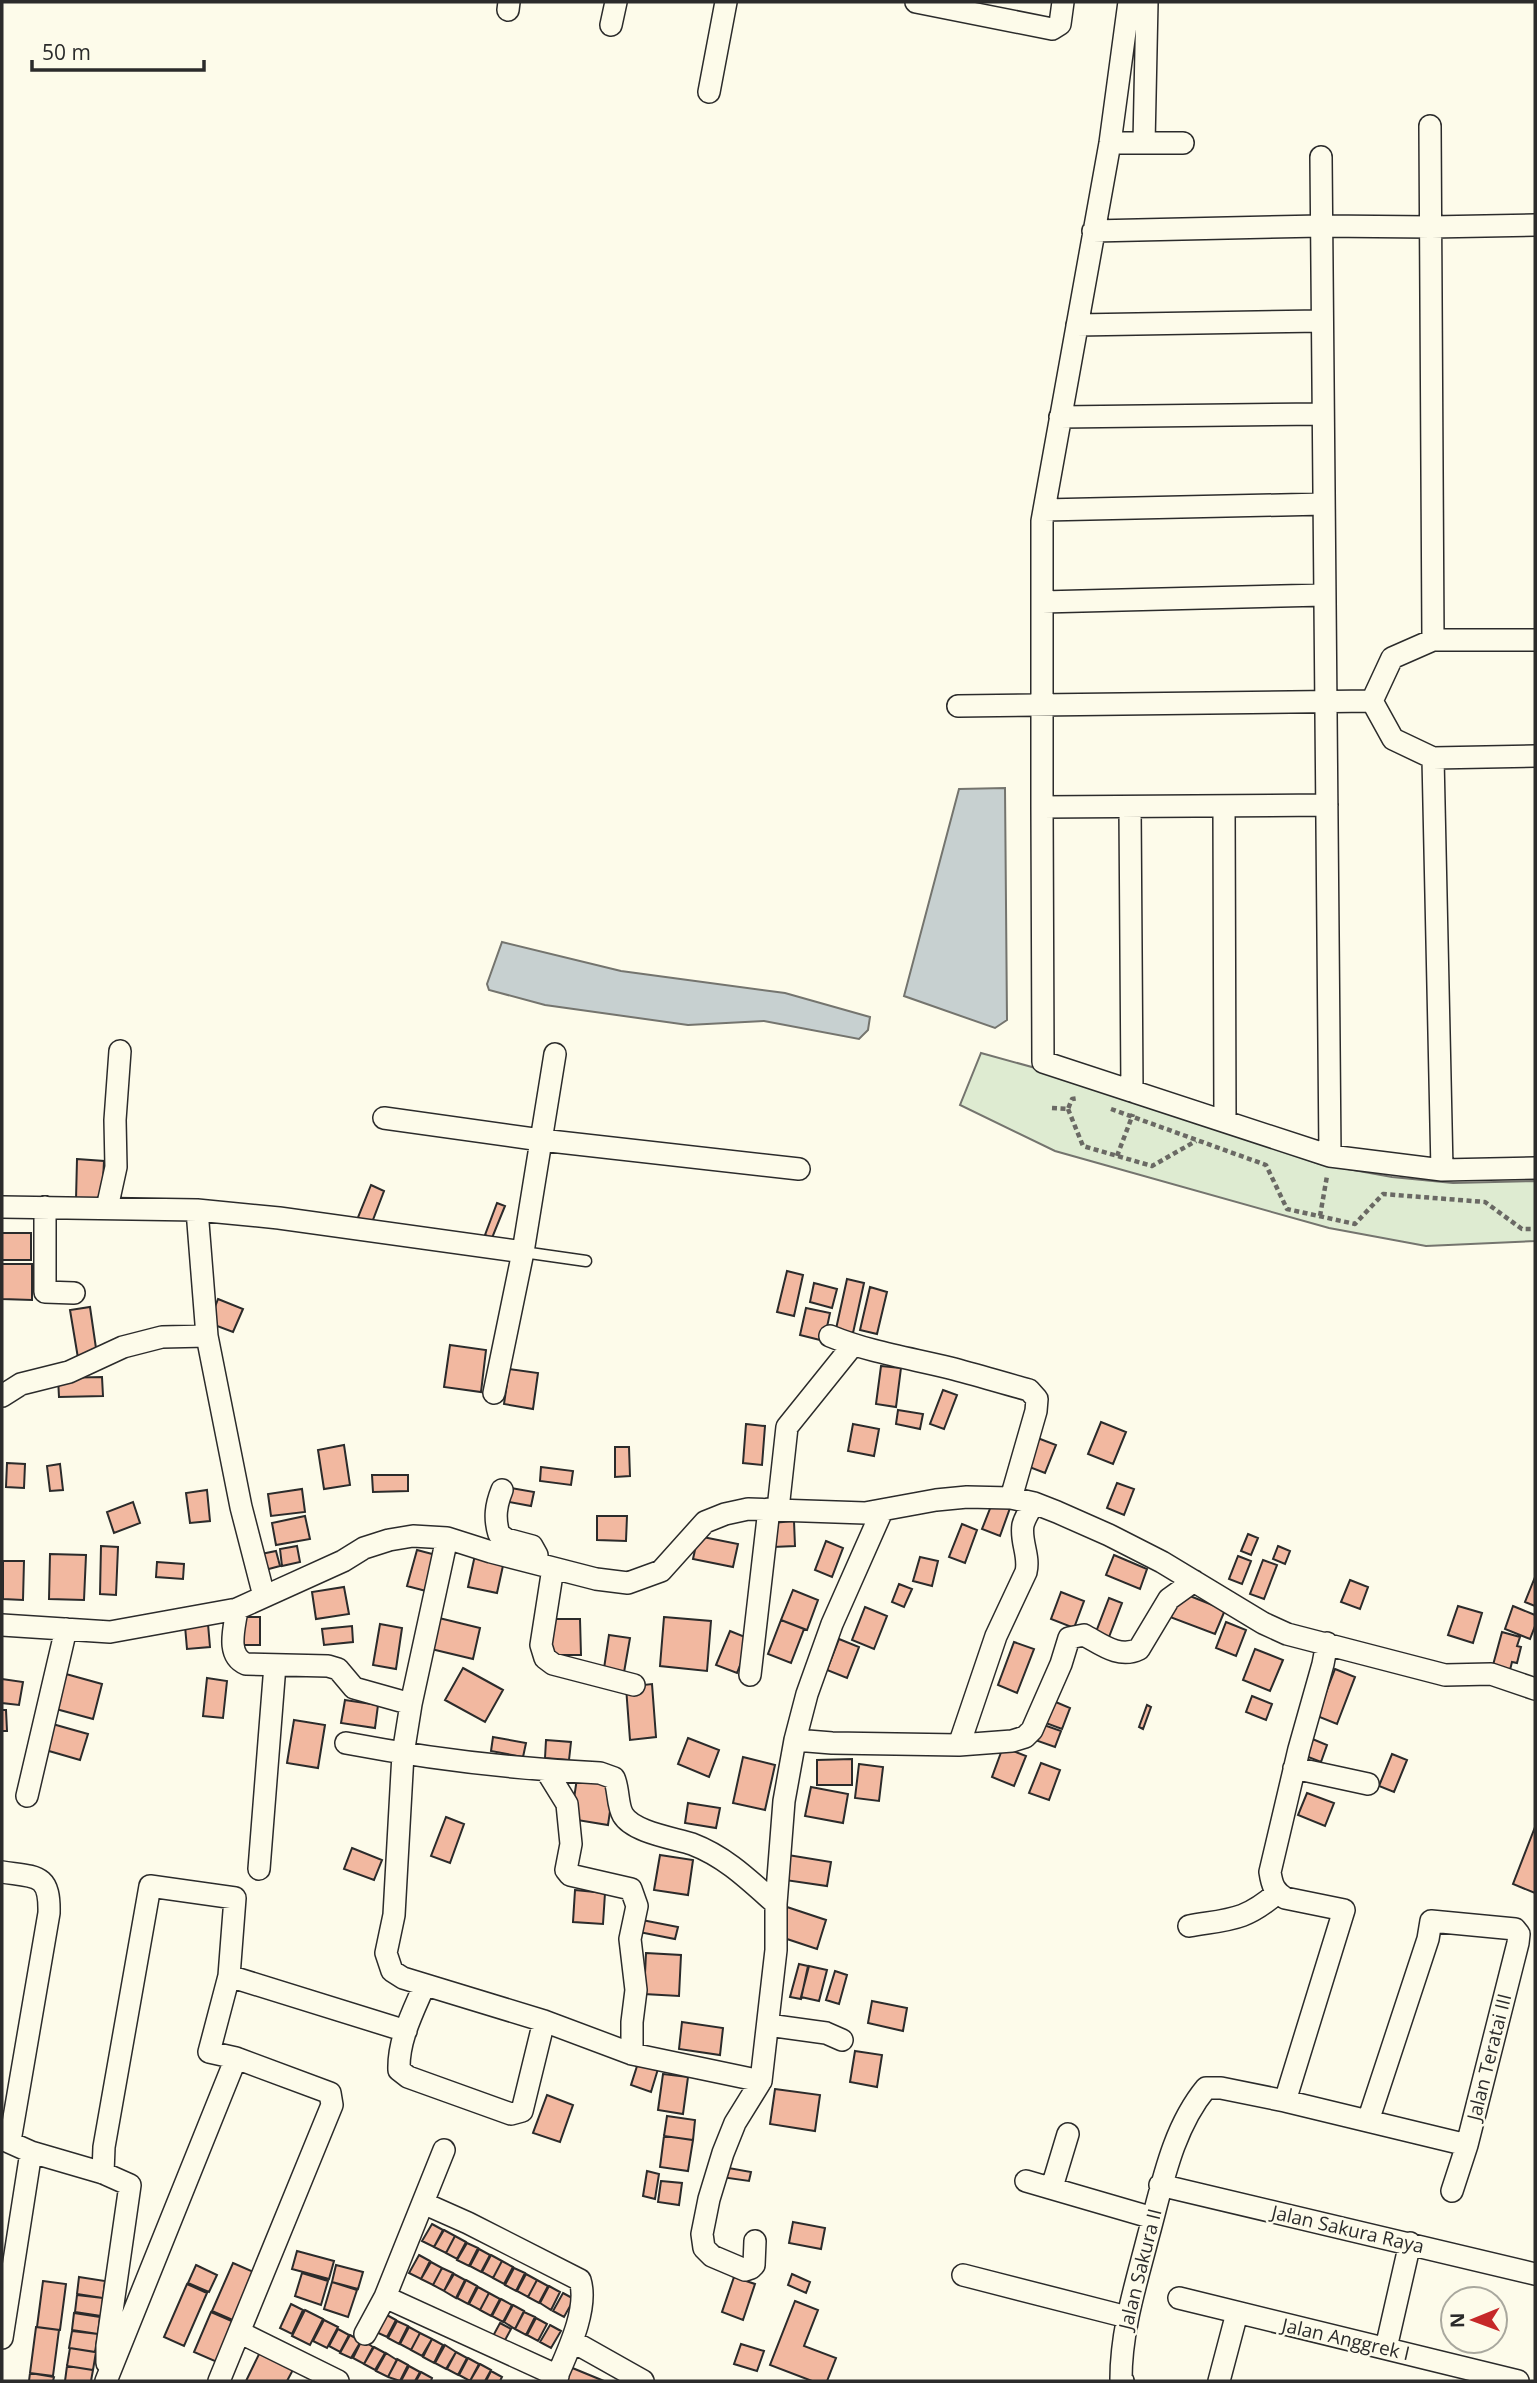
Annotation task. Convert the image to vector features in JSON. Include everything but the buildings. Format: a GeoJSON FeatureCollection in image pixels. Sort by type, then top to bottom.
{"type":"FeatureCollection","features":[{"type":"Feature","properties":{"kind":"street"},"geometry":{"type":"LineString","coordinates":[[611,25],[616,2]]}},
{"type":"Feature","properties":{"kind":"street"},"geometry":{"type":"LineString","coordinates":[[709,92],[726,2]]}},
{"type":"Feature","properties":{"kind":"street"},"geometry":{"type":"LineString","coordinates":[[916,2],[1052,29],[1060,24],[1063,2]]}},
{"type":"Feature","properties":{"kind":"street"},"geometry":{"type":"LineString","coordinates":[[1129,2],[1110,143],[1044,510],[1043,1062],[1330,1156],[1442,1170],[1535,1168]]}},
{"type":"Feature","properties":{"kind":"street"},"geometry":{"type":"LineString","coordinates":[[1144,143],[1147,2]]}},
{"type":"Feature","properties":{"kind":"street"},"geometry":{"type":"LineString","coordinates":[[1430,126],[1433,640]]}},
{"type":"Feature","properties":{"kind":"street"},"geometry":{"type":"LineString","coordinates":[[1110,143],[1183,143]]}},
{"type":"Feature","properties":{"kind":"street"},"geometry":{"type":"LineString","coordinates":[[1321,157],[1330,1156]]}},
{"type":"Feature","properties":{"kind":"street"},"geometry":{"type":"LineString","coordinates":[[1093,231],[1535,225]]}},
{"type":"Feature","properties":{"kind":"street"},"geometry":{"type":"LineString","coordinates":[[1077,325],[1322,321]]}},
{"type":"Feature","properties":{"kind":"street"},"geometry":{"type":"LineString","coordinates":[[1060,417],[1323,414]]}},
{"type":"Feature","properties":{"kind":"street"},"geometry":{"type":"LineString","coordinates":[[1044,510],[1324,504]]}},
{"type":"Feature","properties":{"kind":"street"},"geometry":{"type":"LineString","coordinates":[[1042,602],[1324,595]]}},
{"type":"Feature","properties":{"kind":"street"},"geometry":{"type":"LineString","coordinates":[[1372,701],[1392,658],[1433,640],[1535,640]]}},
{"type":"Feature","properties":{"kind":"street"},"geometry":{"type":"LineString","coordinates":[[958,706],[1372,701]]}},
{"type":"Feature","properties":{"kind":"street"},"geometry":{"type":"LineString","coordinates":[[1372,701],[1394,739],[1433,758],[1535,756]]}},
{"type":"Feature","properties":{"kind":"street"},"geometry":{"type":"LineString","coordinates":[[1433,758],[1442,1170]]}},
{"type":"Feature","properties":{"kind":"street"},"geometry":{"type":"LineString","coordinates":[[1224,806],[1225,1121]]}},
{"type":"Feature","properties":{"kind":"street"},"geometry":{"type":"LineString","coordinates":[[1042,807],[1327,806]]}},
{"type":"Feature","properties":{"kind":"street"},"geometry":{"type":"LineString","coordinates":[[1130,807],[1137,1092]]}},
{"type":"Feature","properties":{"kind":"street"},"geometry":{"type":"LineString","coordinates":[[107,1208],[116,1167],[106,1123],[120,1051]]}},
{"type":"Feature","properties":{"kind":"street"},"geometry":{"type":"LineString","coordinates":[[494,1393],[523,1252],[555,1054]]}},
{"type":"Feature","properties":{"kind":"street"},"geometry":{"type":"LineString","coordinates":[[384,1118],[541,1140],[799,1169]]}},
{"type":"Feature","properties":{"kind":"street"},"geometry":{"type":"LineString","coordinates":[[2,1207],[197,1210],[279,1218],[523,1252]]}},
{"type":"Feature","properties":{"kind":"street"},"geometry":{"type":"LineString","coordinates":[[45,1207],[45,1292],[74,1293]]}},
{"type":"Feature","properties":{"kind":"street"},"geometry":{"type":"LineString","coordinates":[[197,1210],[208,1336],[241,1507],[264,1596]]}},
{"type":"Feature","properties":{"kind":"street"},"geometry":{"type":"LineString","coordinates":[[2,1396],[21,1384],[69,1372],[123,1347],[162,1337],[208,1336]]}},
{"type":"Feature","properties":{"kind":"street"},"geometry":{"type":"LineString","coordinates":[[830,1336],[900,1358],[1029,1390],[1037,1399],[1036,1411],[1011,1498]]}},
{"type":"Feature","properties":{"kind":"street"},"geometry":{"type":"LineString","coordinates":[[750,1675],[787,1427],[853,1345]]}},
{"type":"Feature","properties":{"kind":"street"},"geometry":{"type":"LineString","coordinates":[[502,1490],[497,1501],[495,1522],[499,1534],[506,1539],[532,1546],[544,1566],[541,1645],[545,1658],[554,1664],[634,1685]]}},
{"type":"Feature","properties":{"kind":"street"},"geometry":{"type":"LineString","coordinates":[[2,1625],[110,1632],[237,1609],[343,1561],[365,1548],[413,1536],[447,1538],[596,1579],[628,1583],[661,1571],[705,1522],[725,1514],[748,1509],[865,1513],[936,1500],[967,1497],[1011,1498],[1034,1503],[1109,1535],[1287,1634],[1445,1675],[1491,1674],[1535,1689]]}},
{"type":"Feature","properties":{"kind":"street"},"geometry":{"type":"LineString","coordinates":[[959,1745],[996,1636],[1026,1572],[1028,1564],[1023,1523],[1034,1503]]}},
{"type":"Feature","properties":{"kind":"street"},"geometry":{"type":"LineString","coordinates":[[755,2241],[754,2265],[745,2270],[712,2256],[704,2248],[702,2234],[723,2153],[735,2123],[761,2081],[776,1950],[776,1904],[784,1801],[795,1740],[807,1694],[832,1624],[882,1511]]}},
{"type":"Feature","properties":{"kind":"street"},"geometry":{"type":"LineString","coordinates":[[447,1538],[411,1704],[403,1754],[394,1916],[386,1953],[391,1971],[424,1986],[544,2021],[632,2054],[761,2081]]}},
{"type":"Feature","properties":{"kind":"street"},"geometry":{"type":"LineString","coordinates":[[795,1740],[959,1745],[1012,1741],[1025,1737],[1032,1731],[1061,1664],[1069,1638],[1084,1635],[1110,1650],[1132,1652],[1139,1648],[1169,1599],[1194,1581]]}},
{"type":"Feature","properties":{"kind":"street"},"geometry":{"type":"LineString","coordinates":[[237,1609],[232,1648],[239,1662],[338,1668],[354,1688],[411,1704]]}},
{"type":"Feature","properties":{"kind":"street"},"geometry":{"type":"LineString","coordinates":[[27,1796],[66,1629]]}},
{"type":"Feature","properties":{"kind":"street"},"geometry":{"type":"LineString","coordinates":[[1326,1643],[1270,1872],[1271,1884],[1276,1893],[1285,1898],[1344,1910],[1285,2101],[1468,2145]]}},
{"type":"Feature","properties":{"kind":"street"},"geometry":{"type":"LineString","coordinates":[[259,1869],[275,1665]]}},
{"type":"Feature","properties":{"kind":"street"},"geometry":{"type":"LineString","coordinates":[[346,1743],[432,1759],[600,1773],[614,1778],[621,1814],[631,1824],[693,1845],[725,1860],[776,1904]]}},
{"type":"Feature","properties":{"kind":"street"},"geometry":{"type":"LineString","coordinates":[[1294,1768],[1367,1784]]}},
{"type":"Feature","properties":{"kind":"street"},"geometry":{"type":"LineString","coordinates":[[546,1770],[567,1804],[571,1844],[566,1870],[570,1875],[631,1889],[637,1906],[630,1939],[636,1990],[632,2054]]}},
{"type":"Feature","properties":{"kind":"street"},"geometry":{"type":"LineString","coordinates":[[2,1872],[34,1877],[45,1884],[50,1894],[50,1913],[6,2140],[31,2152],[103,2173],[130,2185],[107,2346],[107,2379]]}},
{"type":"Feature","properties":{"kind":"street"},"geometry":{"type":"LineString","coordinates":[[103,2173],[104,2147],[150,1886],[235,1898],[229,1976],[209,2052],[236,2058],[330,2094],[332,2105],[219,2381]]}},
{"type":"Feature","properties":{"kind":"street"},"geometry":{"type":"LineString","coordinates":[[1189,1926],[1240,1917],[1258,1909],[1276,1893]]}},
{"type":"Feature","properties":{"kind":"street","name":"Jalan Teratai III"},"geometry":{"type":"LineString","coordinates":[[1368,2121],[1428,1939],[1431,1921],[1516,1929],[1518,1944],[1468,2145],[1452,2191]]}},
{"type":"Feature","properties":{"kind":"street"},"geometry":{"type":"LineString","coordinates":[[229,1976],[406,2031]]}},
{"type":"Feature","properties":{"kind":"street"},"geometry":{"type":"LineString","coordinates":[[424,1986],[398,2057],[399,2070],[408,2077],[512,2114],[522,2111],[544,2021]]}},
{"type":"Feature","properties":{"kind":"street"},"geometry":{"type":"LineString","coordinates":[[768,2025],[826,2034],[842,2040]]}},
{"type":"Feature","properties":{"kind":"street"},"geometry":{"type":"LineString","coordinates":[[107,2379],[236,2058]]}},
{"type":"Feature","properties":{"kind":"street","name":"Jalan Sakura II"},"geometry":{"type":"LineString","coordinates":[[1122,2381],[1121,2354],[1127,2317],[1160,2185],[1188,2111],[1206,2088],[1221,2088],[1285,2101]]}},
{"type":"Feature","properties":{"kind":"street"},"geometry":{"type":"LineString","coordinates":[[1052,2187],[1068,2133]]}},
{"type":"Feature","properties":{"kind":"street"},"geometry":{"type":"LineString","coordinates":[[365,2334],[385,2297],[444,2150]]}},
{"type":"Feature","properties":{"kind":"street"},"geometry":{"type":"LineString","coordinates":[[2,2338],[31,2152]]}},
{"type":"Feature","properties":{"kind":"street"},"geometry":{"type":"LineString","coordinates":[[1026,2181],[1153,2218]]}},
{"type":"Feature","properties":{"kind":"street","name":"Jalan Sakura Raya"},"geometry":{"type":"LineString","coordinates":[[1160,2185],[1535,2274]]}},
{"type":"Feature","properties":{"kind":"street"},"geometry":{"type":"LineString","coordinates":[[385,2297],[556,2378],[572,2341],[584,2293],[580,2280],[468,2222],[423,2203]]}},
{"type":"Feature","properties":{"kind":"street"},"geometry":{"type":"LineString","coordinates":[[1386,2347],[1410,2243]]}},
{"type":"Feature","properties":{"kind":"street"},"geometry":{"type":"LineString","coordinates":[[963,2275],[1127,2317]]}},
{"type":"Feature","properties":{"kind":"street","name":"Jalan Anggrek I"},"geometry":{"type":"LineString","coordinates":[[1179,2298],[1515,2380]]}},
{"type":"Feature","properties":{"kind":"street"},"geometry":{"type":"LineString","coordinates":[[1219,2381],[1237,2313]]}},
{"type":"Feature","properties":{"kind":"street"},"geometry":{"type":"LineString","coordinates":[[239,2332],[338,2381]]}},
{"type":"Feature","properties":{"kind":"street"},"geometry":{"type":"LineString","coordinates":[[572,2341],[643,2381]]}},
{"type":"Feature","properties":{"kind":"lane"},"geometry":{"type":"LineString","coordinates":[[523,1252],[586,1261]]}},
{"type":"Feature","properties":{"kind":"path"},"geometry":{"type":"LineString","coordinates":[[1117,1156],[1132,1117],[1137,1092]]}},
{"type":"Feature","properties":{"kind":"path"},"geometry":{"type":"LineString","coordinates":[[1088,1101],[1077,1097],[1072,1099],[1068,1109],[1083,1146],[1152,1166],[1197,1140]]}},
{"type":"Feature","properties":{"kind":"path"},"geometry":{"type":"LineString","coordinates":[[1099,1105],[1266,1165],[1287,1209],[1356,1224],[1383,1194],[1485,1202],[1522,1229],[1535,1229]]}},
{"type":"Feature","properties":{"kind":"path"},"geometry":{"type":"LineString","coordinates":[[1052,1108],[1068,1109]]}},
{"type":"Feature","properties":{"kind":"path"},"geometry":{"type":"LineString","coordinates":[[1320,1216],[1330,1156]]}},
{"type":"Feature","properties":{"kind":"green space"},"geometry":{"type":"Polygon","coordinates":[[[981,1053],[1050,1072],[1320,1164],[1392,1177],[1453,1183],[1535,1181],[1535,1241],[1426,1246],[1329,1228],[1055,1151],[960,1105],[981,1053]]]}},
{"type":"Feature","properties":{"kind":"shaded area"},"geometry":{"type":"Polygon","coordinates":[[[1005,788],[1007,1020],[995,1028],[904,996],[959,789],[1005,788]]]}},
{"type":"Feature","properties":{"kind":"shaded area"},"geometry":{"type":"Polygon","coordinates":[[[502,942],[621,971],[785,993],[870,1017],[868,1030],[859,1039],[764,1021],[688,1025],[545,1005],[489,990],[487,984],[502,942]]]}}]}
